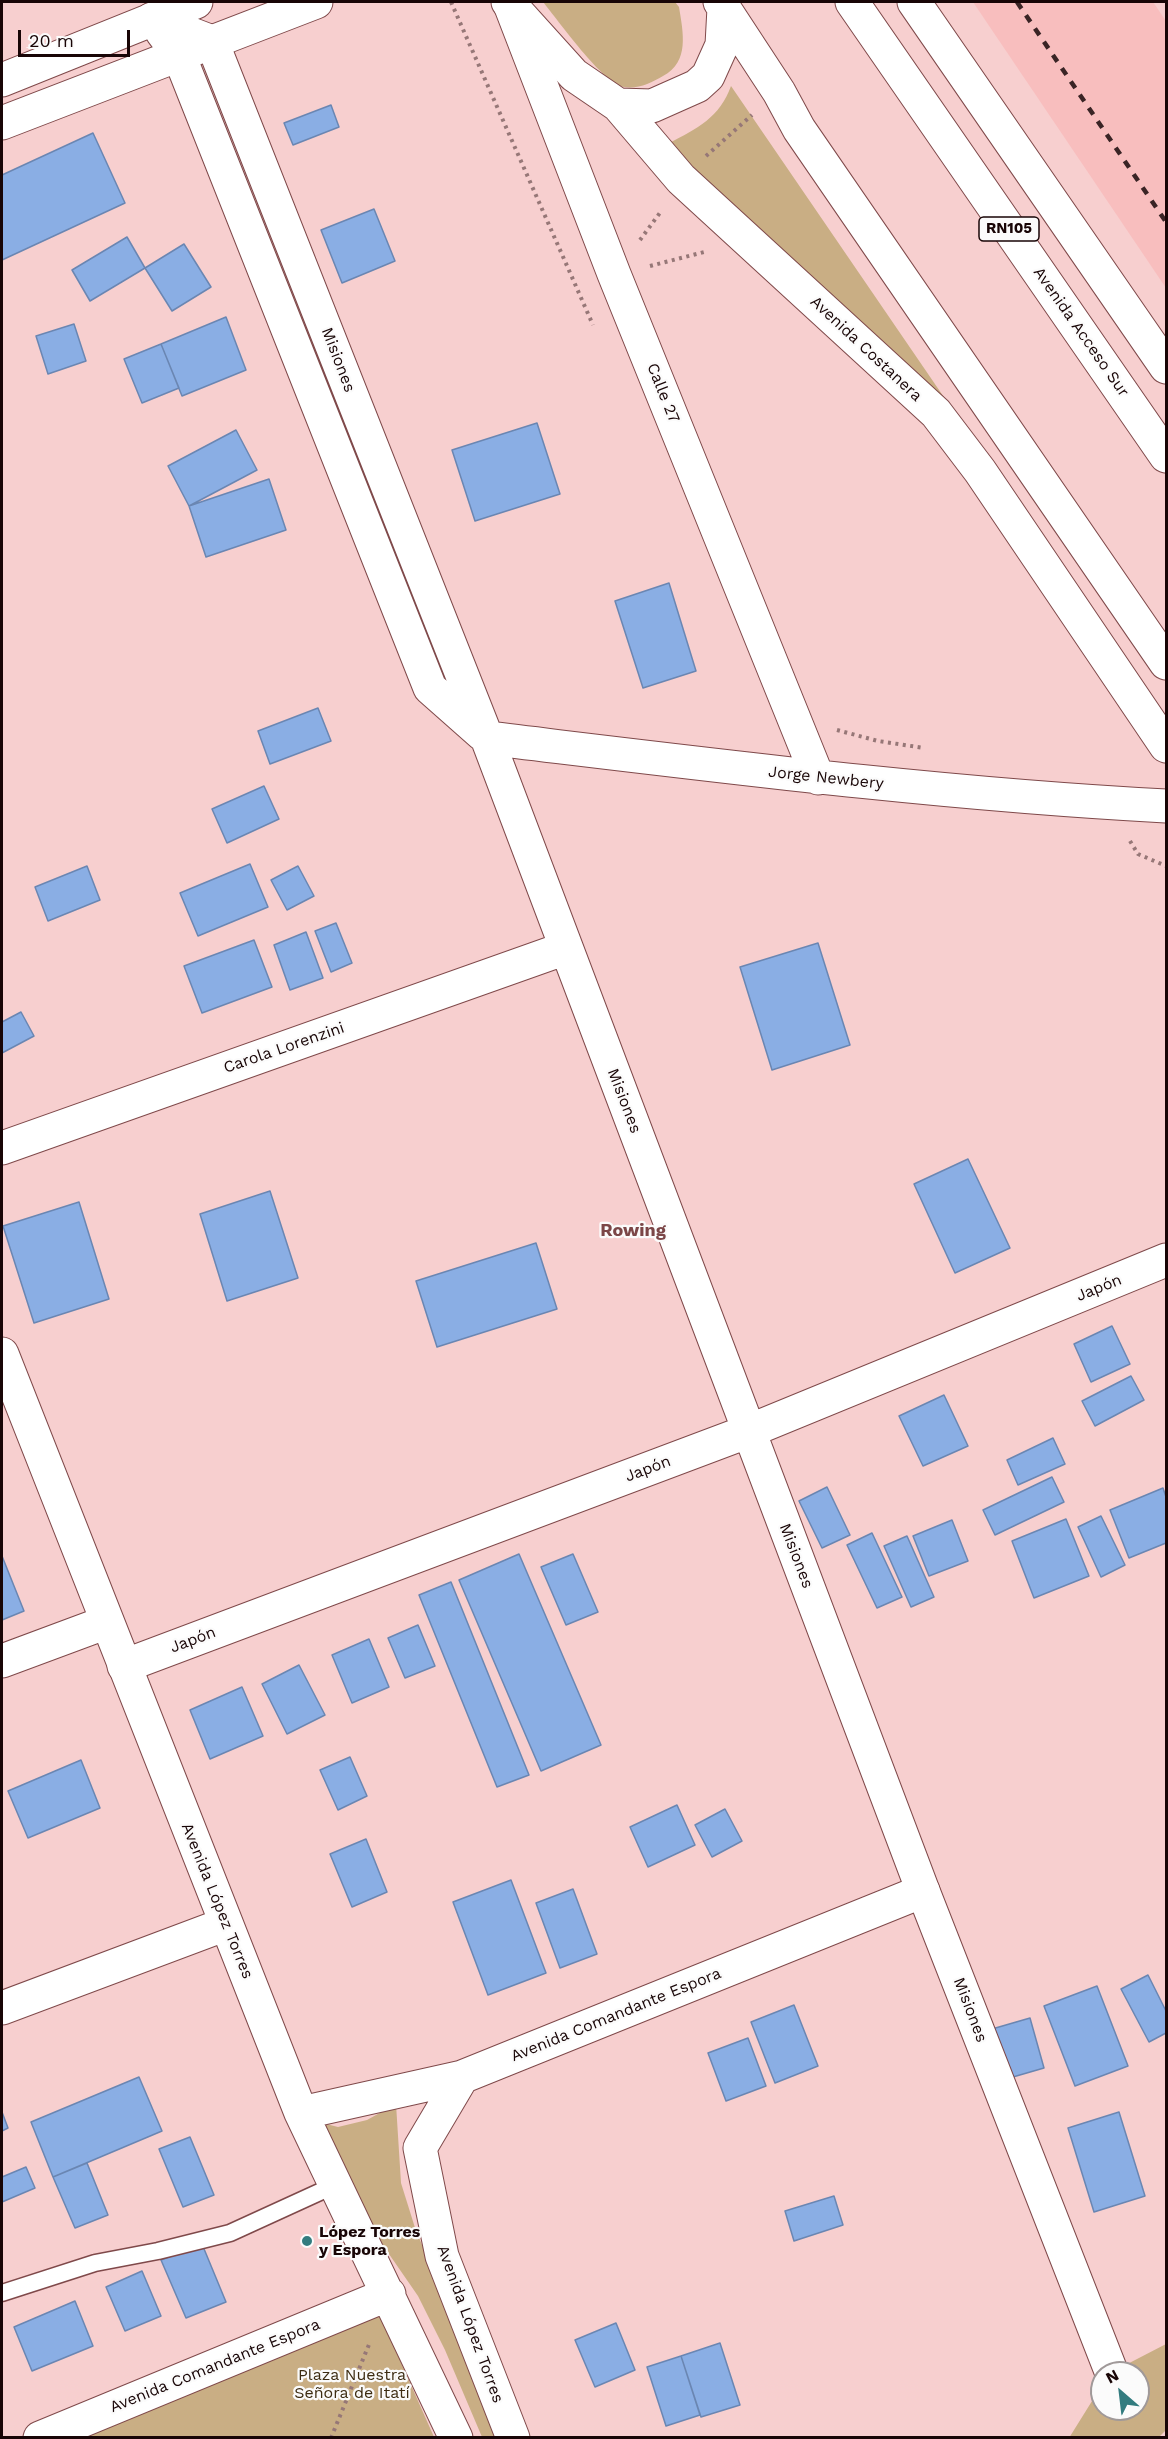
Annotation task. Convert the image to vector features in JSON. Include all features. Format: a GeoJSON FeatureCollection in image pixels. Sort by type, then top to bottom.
{"type":"FeatureCollection","features":[{"type":"Feature","properties":{"kind":"main road"},"geometry":{"type":"LineString","coordinates":[[2,80],[149,10],[196,2]]}},
{"type":"Feature","properties":{"kind":"main road"},"geometry":{"type":"LineString","coordinates":[[2,123],[316,2]]}},
{"type":"Feature","properties":{"kind":"main road","name":"Avenida Acceso Sur"},"geometry":{"type":"LineString","coordinates":[[852,2],[1167,456]]}},
{"type":"Feature","properties":{"kind":"main road","name":"RN105"},"geometry":{"type":"LineString","coordinates":[[914,2],[1167,367]]}},
{"type":"Feature","properties":{"kind":"main road","name":"Avenida Costanera"},"geometry":{"type":"LineString","coordinates":[[510,4],[574,75],[618,105],[681,179],[936,414],[980,471],[1167,746]]}},
{"type":"Feature","properties":{"kind":"main road","name":"Calle 27"},"geometry":{"type":"LineString","coordinates":[[510,4],[614,274],[818,778]]}},
{"type":"Feature","properties":{"kind":"main road"},"geometry":{"type":"LineString","coordinates":[[618,105],[652,106],[697,86],[708,76],[722,45],[722,5]]}},
{"type":"Feature","properties":{"kind":"main road"},"geometry":{"type":"LineString","coordinates":[[722,5],[779,92],[799,129],[1167,663]]}},
{"type":"Feature","properties":{"kind":"main road"},"geometry":{"type":"LineString","coordinates":[[149,10],[212,42]]}},
{"type":"Feature","properties":{"kind":"main road","name":"Misiones"},"geometry":{"type":"LineString","coordinates":[[149,10],[179,55],[430,688],[487,738]]}},
{"type":"Feature","properties":{"kind":"main road","name":"Misiones"},"geometry":{"type":"LineString","coordinates":[[212,42],[487,738],[923,1891],[1107,2361]]}},
{"type":"Feature","properties":{"kind":"main road","name":"Jorge Newbery"},"geometry":{"type":"LineString","coordinates":[[487,738],[818,778],[1108,804],[1167,806]]}},
{"type":"Feature","properties":{"kind":"main road","name":"Carola Lorenzini"},"geometry":{"type":"LineString","coordinates":[[2,1148],[566,948]]}},
{"type":"Feature","properties":{"kind":"main road","name":"Japón"},"geometry":{"type":"LineString","coordinates":[[124,1666],[749,1431],[1167,1260]]}},
{"type":"Feature","properties":{"kind":"main road","name":"Avenida López Torres"},"geometry":{"type":"LineString","coordinates":[[5,1371],[301,2113],[456,2438]]}},
{"type":"Feature","properties":{"kind":"main road"},"geometry":{"type":"LineString","coordinates":[[2,1661],[107,1622]]}},
{"type":"Feature","properties":{"kind":"main road","name":"Avenida Comandante Espora"},"geometry":{"type":"LineString","coordinates":[[301,2113],[462,2077],[923,1891]]}},
{"type":"Feature","properties":{"kind":"main road"},"geometry":{"type":"LineString","coordinates":[[2,2008],[226,1924]]}},
{"type":"Feature","properties":{"kind":"main road","name":"Avenida López Torres"},"geometry":{"type":"LineString","coordinates":[[462,2077],[420,2148],[442,2256],[513,2438]]}},
{"type":"Feature","properties":{"kind":"main road","name":"Avenida Comandante Espora"},"geometry":{"type":"LineString","coordinates":[[40,2438],[389,2295]]}},
{"type":"Feature","properties":{"kind":"lane"},"geometry":{"type":"LineString","coordinates":[[2,2293],[95,2263],[158,2251],[230,2233],[335,2185]]}},
{"type":"Feature","properties":{"kind":"path"},"geometry":{"type":"LineString","coordinates":[[614,274],[704,252],[712,256]]}},
{"type":"Feature","properties":{"kind":"path"},"geometry":{"type":"LineString","coordinates":[[331,2438],[389,2295]]}},
{"type":"Feature","properties":{"kind":"shaded area"},"geometry":{"type":"Polygon","coordinates":[[[973,2],[1153,2],[1166,21],[1166,288],[973,2]]]}},
{"type":"Feature","properties":{"kind":"green space"},"geometry":{"type":"Polygon","coordinates":[[[543,2],[675,2],[679,7],[682,26],[681,55],[672,70],[658,79],[640,86],[624,87],[615,83],[593,64],[543,2]]]}},
{"type":"Feature","properties":{"kind":"green space"},"geometry":{"type":"Polygon","coordinates":[[[731,86],[963,425],[720,195],[669,143],[689,133],[714,114],[721,106],[731,86]]]}},
{"type":"Feature","properties":{"kind":"green space"},"geometry":{"type":"Polygon","coordinates":[[[396,2104],[401,2183],[416,2231],[445,2297],[500,2437],[482,2437],[445,2350],[418,2296],[380,2241],[314,2121],[338,2127],[367,2120],[396,2104]]]}},
{"type":"Feature","properties":{"kind":"green space","name":"Plaza Nuestra Señora de Itatí"},"geometry":{"type":"Polygon","coordinates":[[[380,2315],[434,2437],[79,2438],[380,2315]]]}},
{"type":"Feature","properties":{"kind":"green space"},"geometry":{"type":"Polygon","coordinates":[[[1166,2344],[1166,2430],[1159,2437],[1069,2438],[1090,2404],[1090,2421],[1150,2421],[1150,2361],[1133,2361],[1166,2344]]]}},
{"type":"Feature","properties":{"kind":"building"},"geometry":{"type":"Polygon","coordinates":[[[331,105],[339,127],[293,145],[284,123],[331,105]]]}},
{"type":"Feature","properties":{"kind":"building"},"geometry":{"type":"Polygon","coordinates":[[[93,133],[125,203],[2,260],[2,175],[93,133]]]}},
{"type":"Feature","properties":{"kind":"building"},"geometry":{"type":"Polygon","coordinates":[[[374,209],[395,261],[342,283],[321,230],[374,209]]]}},
{"type":"Feature","properties":{"kind":"building"},"geometry":{"type":"Polygon","coordinates":[[[127,237],[145,268],[90,301],[72,270],[127,237]]]}},
{"type":"Feature","properties":{"kind":"building"},"geometry":{"type":"Polygon","coordinates":[[[184,244],[211,287],[172,311],[145,268],[184,244]]]}},
{"type":"Feature","properties":{"kind":"building"},"geometry":{"type":"Polygon","coordinates":[[[226,317],[246,370],[182,396],[161,344],[226,317]]]}},
{"type":"Feature","properties":{"kind":"building"},"geometry":{"type":"Polygon","coordinates":[[[74,324],[86,361],[48,374],[36,336],[74,324]]]}},
{"type":"Feature","properties":{"kind":"building"},"geometry":{"type":"Polygon","coordinates":[[[161,344],[179,388],[142,403],[124,359],[161,344]]]}},
{"type":"Feature","properties":{"kind":"building"},"geometry":{"type":"Polygon","coordinates":[[[537,423],[560,494],[475,521],[452,450],[537,423]]]}},
{"type":"Feature","properties":{"kind":"building"},"geometry":{"type":"Polygon","coordinates":[[[236,430],[257,470],[189,506],[168,466],[236,430]]]}},
{"type":"Feature","properties":{"kind":"building"},"geometry":{"type":"Polygon","coordinates":[[[269,479],[286,530],[206,557],[189,506],[269,479]]]}},
{"type":"Feature","properties":{"kind":"building"},"geometry":{"type":"Polygon","coordinates":[[[669,583],[696,671],[643,688],[615,601],[669,583]]]}},
{"type":"Feature","properties":{"kind":"building"},"geometry":{"type":"Polygon","coordinates":[[[318,708],[331,741],[270,764],[258,731],[318,708]]]}},
{"type":"Feature","properties":{"kind":"building"},"geometry":{"type":"Polygon","coordinates":[[[264,786],[279,819],[227,843],[212,809],[264,786]]]}},
{"type":"Feature","properties":{"kind":"building"},"geometry":{"type":"Polygon","coordinates":[[[250,864],[268,907],[198,936],[180,893],[250,864]]]}},
{"type":"Feature","properties":{"kind":"building"},"geometry":{"type":"Polygon","coordinates":[[[87,866],[100,900],[48,921],[35,887],[87,866]]]}},
{"type":"Feature","properties":{"kind":"building"},"geometry":{"type":"Polygon","coordinates":[[[298,866],[314,896],[287,910],[271,880],[298,866]]]}},
{"type":"Feature","properties":{"kind":"building"},"geometry":{"type":"Polygon","coordinates":[[[336,923],[352,963],[331,972],[315,931],[336,923]]]}},
{"type":"Feature","properties":{"kind":"building"},"geometry":{"type":"Polygon","coordinates":[[[306,932],[323,978],[290,990],[274,945],[306,932]]]}},
{"type":"Feature","properties":{"kind":"building"},"geometry":{"type":"Polygon","coordinates":[[[254,940],[272,987],[202,1013],[184,966],[254,940]]]}},
{"type":"Feature","properties":{"kind":"building"},"geometry":{"type":"Polygon","coordinates":[[[818,943],[850,1045],[772,1070],[740,967],[818,943]]]}},
{"type":"Feature","properties":{"kind":"building"},"geometry":{"type":"Polygon","coordinates":[[[21,1012],[34,1036],[2,1053],[2,1022],[21,1012]]]}},
{"type":"Feature","properties":{"kind":"building"},"geometry":{"type":"Polygon","coordinates":[[[968,1159],[1010,1248],[955,1273],[914,1184],[968,1159]]]}},
{"type":"Feature","properties":{"kind":"building"},"geometry":{"type":"Polygon","coordinates":[[[270,1191],[298,1278],[227,1301],[200,1214],[270,1191]]]}},
{"type":"Feature","properties":{"kind":"building"},"geometry":{"type":"Polygon","coordinates":[[[79,1202],[109,1299],[34,1323],[3,1226],[79,1202]]]}},
{"type":"Feature","properties":{"kind":"building"},"geometry":{"type":"Polygon","coordinates":[[[536,1243],[557,1309],[437,1347],[416,1281],[536,1243]]]}},
{"type":"Feature","properties":{"kind":"building"},"geometry":{"type":"Polygon","coordinates":[[[1112,1326],[1130,1364],[1091,1382],[1074,1344],[1112,1326]]]}},
{"type":"Feature","properties":{"kind":"building"},"geometry":{"type":"Polygon","coordinates":[[[1131,1376],[1144,1400],[1095,1426],[1082,1401],[1131,1376]]]}},
{"type":"Feature","properties":{"kind":"building"},"geometry":{"type":"Polygon","coordinates":[[[944,1395],[968,1446],[923,1466],[899,1416],[944,1395]]]}},
{"type":"Feature","properties":{"kind":"building"},"geometry":{"type":"Polygon","coordinates":[[[1053,1438],[1065,1464],[1018,1485],[1007,1460],[1053,1438]]]}},
{"type":"Feature","properties":{"kind":"building"},"geometry":{"type":"Polygon","coordinates":[[[1052,1477],[1064,1502],[995,1535],[983,1510],[1052,1477]]]}},
{"type":"Feature","properties":{"kind":"building"},"geometry":{"type":"Polygon","coordinates":[[[827,1487],[850,1535],[822,1548],[799,1501],[827,1487]]]}},
{"type":"Feature","properties":{"kind":"building"},"geometry":{"type":"Polygon","coordinates":[[[1163,1488],[1166,1497],[1166,1543],[1129,1558],[1110,1510],[1163,1488]]]}},
{"type":"Feature","properties":{"kind":"building"},"geometry":{"type":"Polygon","coordinates":[[[1101,1516],[1125,1565],[1101,1577],[1078,1527],[1101,1516]]]}},
{"type":"Feature","properties":{"kind":"building"},"geometry":{"type":"Polygon","coordinates":[[[1066,1519],[1089,1576],[1034,1598],[1012,1541],[1066,1519]]]}},
{"type":"Feature","properties":{"kind":"building"},"geometry":{"type":"Polygon","coordinates":[[[952,1520],[968,1561],[929,1576],[913,1536],[952,1520]]]}},
{"type":"Feature","properties":{"kind":"building"},"geometry":{"type":"Polygon","coordinates":[[[872,1533],[902,1597],[877,1608],[847,1545],[872,1533]]]}},
{"type":"Feature","properties":{"kind":"building"},"geometry":{"type":"Polygon","coordinates":[[[907,1536],[934,1597],[911,1607],[884,1546],[907,1536]]]}},
{"type":"Feature","properties":{"kind":"building"},"geometry":{"type":"Polygon","coordinates":[[[519,1554],[601,1745],[541,1771],[459,1580],[519,1554]]]}},
{"type":"Feature","properties":{"kind":"building"},"geometry":{"type":"Polygon","coordinates":[[[573,1554],[598,1612],[566,1625],[541,1567],[573,1554]]]}},
{"type":"Feature","properties":{"kind":"building"},"geometry":{"type":"Polygon","coordinates":[[[2,1556],[24,1611],[2,1620],[2,1556]]]}},
{"type":"Feature","properties":{"kind":"building"},"geometry":{"type":"Polygon","coordinates":[[[451,1582],[529,1775],[497,1787],[419,1595],[451,1582]]]}},
{"type":"Feature","properties":{"kind":"building"},"geometry":{"type":"Polygon","coordinates":[[[418,1625],[435,1666],[405,1678],[388,1638],[418,1625]]]}},
{"type":"Feature","properties":{"kind":"building"},"geometry":{"type":"Polygon","coordinates":[[[369,1639],[389,1687],[352,1703],[332,1655],[369,1639]]]}},
{"type":"Feature","properties":{"kind":"building"},"geometry":{"type":"Polygon","coordinates":[[[299,1665],[325,1715],[287,1734],[262,1684],[299,1665]]]}},
{"type":"Feature","properties":{"kind":"building"},"geometry":{"type":"Polygon","coordinates":[[[242,1687],[263,1736],[210,1759],[190,1710],[242,1687]]]}},
{"type":"Feature","properties":{"kind":"building"},"geometry":{"type":"Polygon","coordinates":[[[350,1757],[367,1796],[338,1810],[320,1770],[350,1757]]]}},
{"type":"Feature","properties":{"kind":"building"},"geometry":{"type":"Polygon","coordinates":[[[81,1760],[100,1808],[28,1838],[8,1791],[81,1760]]]}},
{"type":"Feature","properties":{"kind":"building"},"geometry":{"type":"Polygon","coordinates":[[[677,1805],[695,1845],[648,1867],[630,1827],[677,1805]]]}},
{"type":"Feature","properties":{"kind":"building"},"geometry":{"type":"Polygon","coordinates":[[[725,1809],[742,1841],[712,1857],[695,1825],[725,1809]]]}},
{"type":"Feature","properties":{"kind":"building"},"geometry":{"type":"Polygon","coordinates":[[[366,1839],[387,1892],[352,1907],[330,1854],[366,1839]]]}},
{"type":"Feature","properties":{"kind":"building"},"geometry":{"type":"Polygon","coordinates":[[[511,1880],[546,1973],[488,1995],[453,1902],[511,1880]]]}},
{"type":"Feature","properties":{"kind":"building"},"geometry":{"type":"Polygon","coordinates":[[[573,1889],[597,1954],[560,1968],[536,1903],[573,1889]]]}},
{"type":"Feature","properties":{"kind":"building"},"geometry":{"type":"Polygon","coordinates":[[[1148,1975],[1166,2011],[1166,2033],[1149,2042],[1121,1989],[1148,1975]]]}},
{"type":"Feature","properties":{"kind":"building"},"geometry":{"type":"Polygon","coordinates":[[[1097,1986],[1128,2066],[1075,2086],[1044,2006],[1097,1986]]]}},
{"type":"Feature","properties":{"kind":"building"},"geometry":{"type":"Polygon","coordinates":[[[794,2005],[818,2066],[775,2083],[751,2022],[794,2005]]]}},
{"type":"Feature","properties":{"kind":"building"},"geometry":{"type":"Polygon","coordinates":[[[1030,2018],[1044,2068],[1006,2079],[992,2029],[1030,2018]]]}},
{"type":"Feature","properties":{"kind":"building"},"geometry":{"type":"Polygon","coordinates":[[[748,2038],[766,2086],[726,2101],[708,2053],[748,2038]]]}},
{"type":"Feature","properties":{"kind":"building"},"geometry":{"type":"Polygon","coordinates":[[[139,2077],[162,2131],[53,2177],[31,2122],[139,2077]]]}},
{"type":"Feature","properties":{"kind":"building"},"geometry":{"type":"Polygon","coordinates":[[[2,2112],[8,2128],[2,2131],[2,2112]]]}},
{"type":"Feature","properties":{"kind":"building"},"geometry":{"type":"Polygon","coordinates":[[[1119,2112],[1145,2196],[1094,2212],[1068,2128],[1119,2112]]]}},
{"type":"Feature","properties":{"kind":"building"},"geometry":{"type":"Polygon","coordinates":[[[190,2137],[214,2195],[183,2207],[159,2149],[190,2137]]]}},
{"type":"Feature","properties":{"kind":"building"},"geometry":{"type":"Polygon","coordinates":[[[87,2163],[108,2215],[75,2228],[53,2177],[87,2163]]]}},
{"type":"Feature","properties":{"kind":"building"},"geometry":{"type":"Polygon","coordinates":[[[26,2167],[35,2188],[2,2202],[2,2177],[26,2167]]]}},
{"type":"Feature","properties":{"kind":"building"},"geometry":{"type":"Polygon","coordinates":[[[834,2196],[843,2225],[794,2241],[785,2211],[834,2196]]]}},
{"type":"Feature","properties":{"kind":"building"},"geometry":{"type":"Polygon","coordinates":[[[202,2244],[226,2302],[186,2318],[161,2260],[202,2244]]]}},
{"type":"Feature","properties":{"kind":"building"},"geometry":{"type":"Polygon","coordinates":[[[142,2271],[161,2316],[125,2331],[106,2287],[142,2271]]]}},
{"type":"Feature","properties":{"kind":"building"},"geometry":{"type":"Polygon","coordinates":[[[75,2301],[93,2346],[32,2371],[14,2327],[75,2301]]]}},
{"type":"Feature","properties":{"kind":"building"},"geometry":{"type":"Polygon","coordinates":[[[616,2323],[635,2370],[595,2387],[575,2340],[616,2323]]]}},
{"type":"Feature","properties":{"kind":"building"},"geometry":{"type":"Polygon","coordinates":[[[720,2343],[740,2405],[701,2417],[681,2356],[720,2343]]]}},
{"type":"Feature","properties":{"kind":"building"},"geometry":{"type":"Polygon","coordinates":[[[681,2356],[700,2415],[666,2426],[647,2367],[681,2356]]]}},
{"type":"Feature","properties":{"kind":"railway"},"geometry":{"type":"LineString","coordinates":[[1017,2],[1166,222]]}},
{"type":"Feature","properties":{"kind":"place","name":"López Torres y Espora"},"geometry":{"type":"Point","coordinates":[307,2241]}},
{"type":"Feature","properties":{"kind":"district","name":"Rowing"},"geometry":{"type":"Point","coordinates":[633,1231]}}]}
